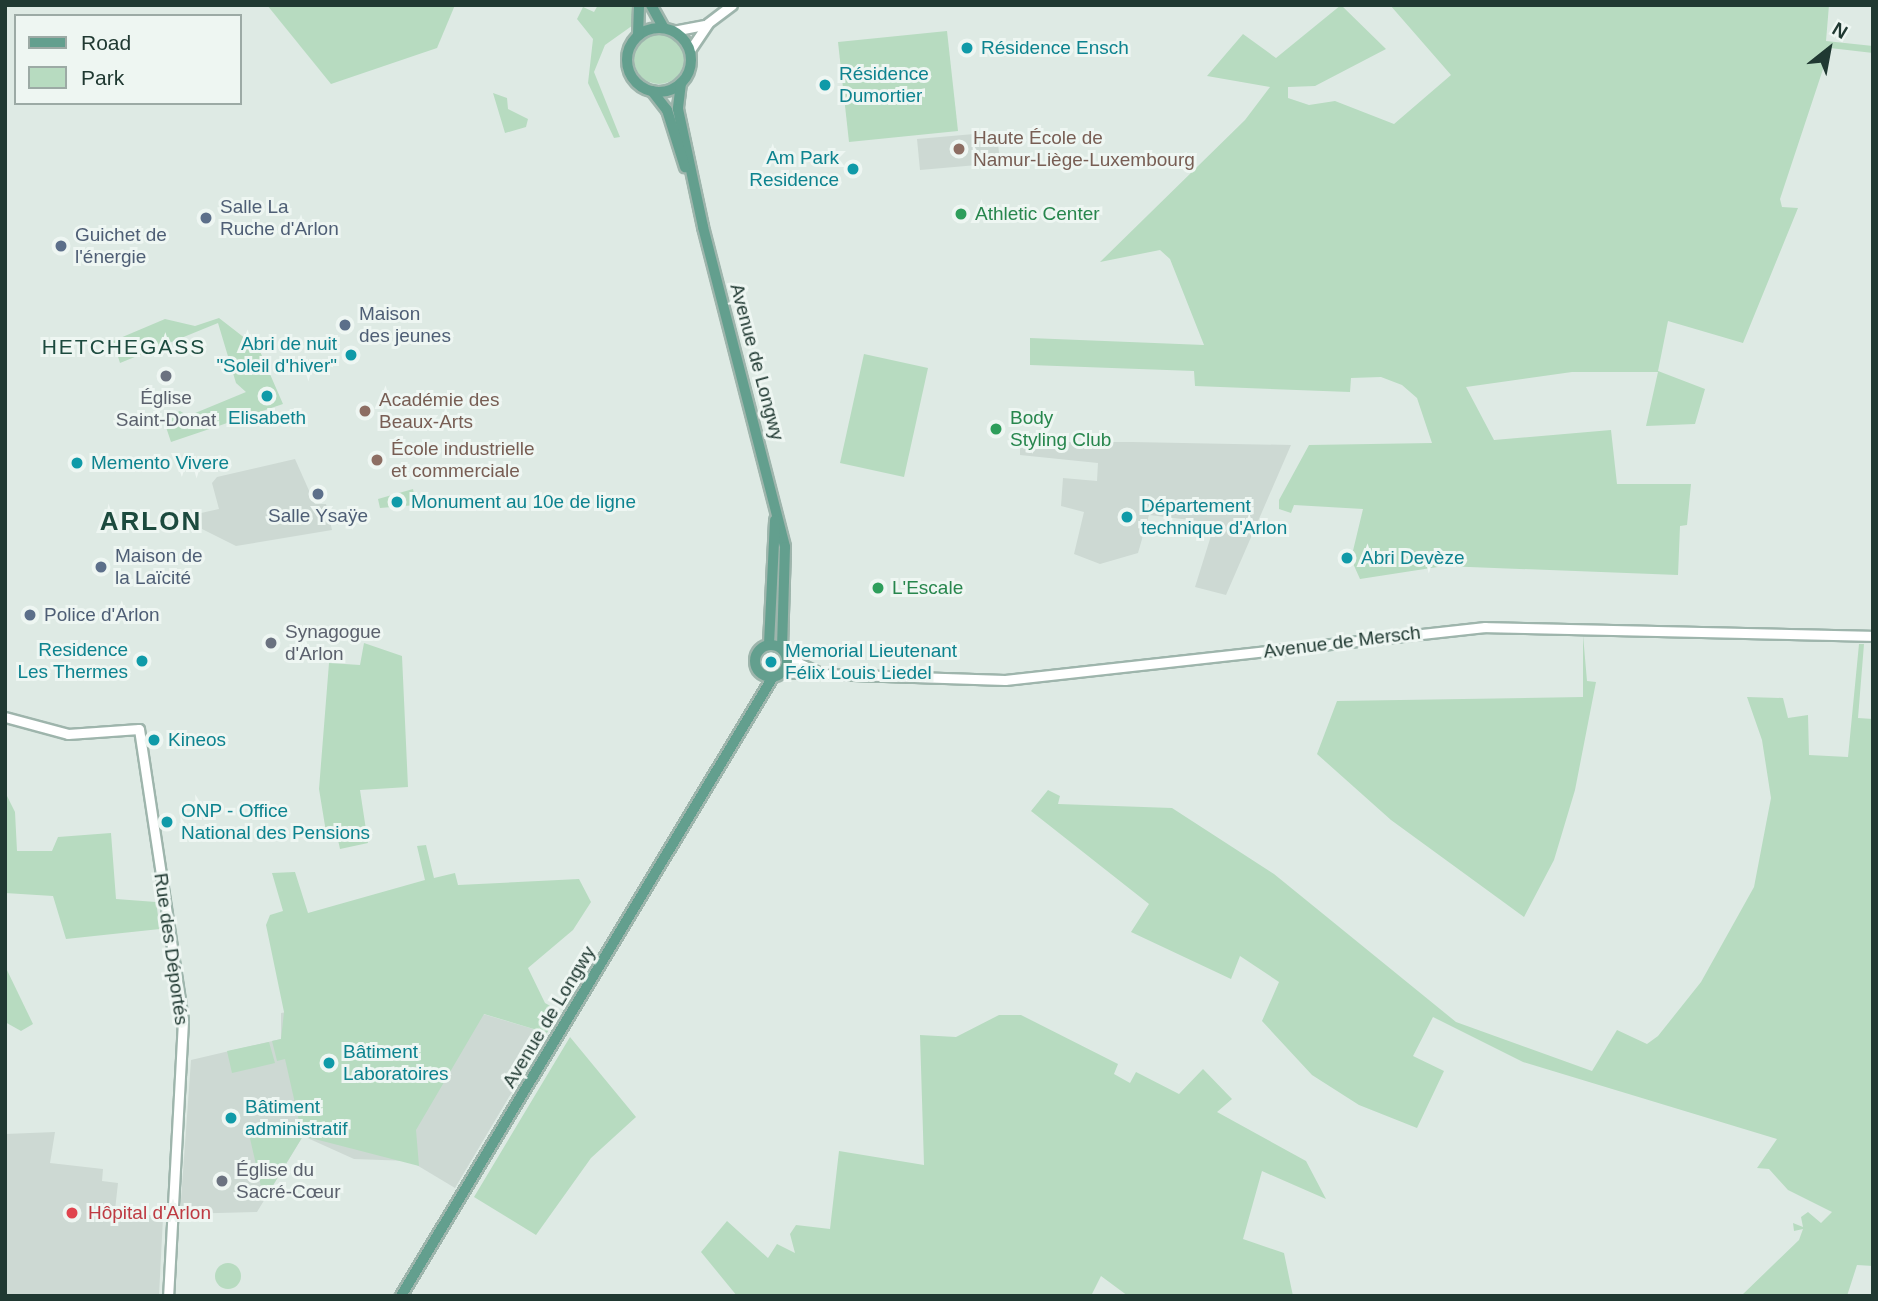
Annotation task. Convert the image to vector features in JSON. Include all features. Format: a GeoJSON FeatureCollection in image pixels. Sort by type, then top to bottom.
{"type":"FeatureCollection","features":[{"type":"Feature","properties":{"kind":"main road"},"geometry":{"type":"LineString","coordinates":[[639,5],[638,35],[626,63],[635,82],[652,91],[667,110],[703,227]]}},
{"type":"Feature","properties":{"kind":"main road"},"geometry":{"type":"LineString","coordinates":[[650,5],[690,50]]}},
{"type":"Feature","properties":{"kind":"main road"},"geometry":{"type":"LineString","coordinates":[[703,227],[678,109],[681,83],[690,50],[708,23],[732,5]]}},
{"type":"Feature","properties":{"kind":"main road"},"geometry":{"type":"LineString","coordinates":[[638,35],[708,23]]}},
{"type":"Feature","properties":{"kind":"main road"},"geometry":{"type":"LineString","coordinates":[[652,91],[681,83]]}},
{"type":"Feature","properties":{"kind":"main road","name":"Avenue de Longwy"},"geometry":{"type":"LineString","coordinates":[[703,227],[785,547],[782,648]]}},
{"type":"Feature","properties":{"kind":"main road","name":"Avenue de Longwy"},"geometry":{"type":"LineString","coordinates":[[769,644],[775,506]]}},
{"type":"Feature","properties":{"kind":"main road","name":"Avenue de Mersch"},"geometry":{"type":"LineString","coordinates":[[778,675],[812,672],[1006,680],[1485,626],[1873,636]]}},
{"type":"Feature","properties":{"kind":"main road"},"geometry":{"type":"LineString","coordinates":[[769,644],[782,648],[788,658],[778,675],[758,670],[756,654],[769,644]]}},
{"type":"Feature","properties":{"kind":"main road","name":"Avenue de Mersch"},"geometry":{"type":"LineString","coordinates":[[788,658],[812,672]]}},
{"type":"Feature","properties":{"kind":"main road","name":"Avenue de Longwy"},"geometry":{"type":"LineString","coordinates":[[725,755],[755,692],[758,670]]}},
{"type":"Feature","properties":{"kind":"main road","name":"Avenue de Longwy"},"geometry":{"type":"LineString","coordinates":[[401,1296],[725,755],[778,675]]}},
{"type":"Feature","properties":{"kind":"main road","name":"Rue des Déportés"},"geometry":{"type":"LineString","coordinates":[[5,717],[68,734],[139,729],[183,1021],[168,1296]]}},
{"type":"Feature","properties":{"kind":"shaded area","name":"Haute École de Namur-Liège-Luxembourg"},"geometry":{"type":"Polygon","coordinates":[[[997,132],[1000,163],[920,170],[917,139],[997,132]]]}},
{"type":"Feature","properties":{"kind":"shaded area"},"geometry":{"type":"Polygon","coordinates":[[[1020,442],[1291,445],[1226,595],[1195,587],[1215,523],[1149,515],[1138,553],[1100,564],[1074,554],[1084,512],[1061,506],[1063,478],[1097,481],[1098,463],[1020,455],[1020,442]]]}},
{"type":"Feature","properties":{"kind":"shaded area"},"geometry":{"type":"Polygon","coordinates":[[[295,459],[315,504],[326,504],[332,530],[236,546],[202,529],[201,513],[219,509],[212,483],[217,477],[295,459]]]}},
{"type":"Feature","properties":{"kind":"shaded area"},"geometry":{"type":"Polygon","coordinates":[[[409,992],[547,1033],[455,1188],[410,1161],[354,1159],[303,1136],[257,1212],[180,1214],[191,1060],[281,1039],[281,1013],[409,992]]]}},
{"type":"Feature","properties":{"kind":"shaded area","name":"Hôpital d'Arlon"},"geometry":{"type":"Polygon","coordinates":[[[55,1132],[50,1163],[103,1169],[102,1181],[118,1183],[115,1210],[163,1217],[159,1296],[5,1296],[5,1134],[55,1132]]]}},
{"type":"Feature","properties":{"kind":"green space"},"geometry":{"type":"Polygon","coordinates":[[[267,5],[455,5],[437,48],[331,84],[267,5]]]}},
{"type":"Feature","properties":{"kind":"green space"},"geometry":{"type":"Polygon","coordinates":[[[598,5],[632,5],[636,23],[605,45],[594,72],[620,137],[614,138],[588,83],[593,39],[577,19],[583,7],[594,12],[598,5]]]}},
{"type":"Feature","properties":{"kind":"green space"},"geometry":{"type":"Polygon","coordinates":[[[1341,5],[1386,49],[1315,86],[1288,87],[1288,98],[1309,105],[1335,101],[1394,124],[1451,75],[1390,5],[1829,5],[1826,41],[1873,46],[1873,53],[1830,48],[1780,199],[1782,207],[1798,208],[1743,343],[1668,321],[1658,371],[1705,389],[1695,424],[1646,426],[1658,372],[1572,372],[1466,387],[1494,440],[1611,430],[1617,484],[1691,484],[1687,525],[1680,526],[1678,575],[1444,566],[1360,579],[1351,559],[1363,509],[1294,505],[1291,513],[1279,509],[1279,500],[1309,445],[1432,443],[1417,398],[1402,385],[1381,377],[1351,378],[1350,392],[1195,386],[1194,371],[1030,365],[1030,338],[1204,345],[1170,259],[1160,250],[1100,262],[1245,120],[1270,87],[1207,76],[1243,34],[1276,58],[1341,5]]]}},
{"type":"Feature","properties":{"kind":"green space"},"geometry":{"type":"Polygon","coordinates":[[[947,31],[958,131],[849,142],[838,42],[947,31]]]}},
{"type":"Feature","properties":{"kind":"green space"},"geometry":{"type":"Polygon","coordinates":[[[659,34],[677,41],[684,59],[677,77],[659,84],[641,77],[634,59],[641,41],[659,34]]]}},
{"type":"Feature","properties":{"kind":"green space"},"geometry":{"type":"Polygon","coordinates":[[[493,93],[507,98],[508,109],[528,119],[526,127],[505,133],[493,93]]]}},
{"type":"Feature","properties":{"kind":"green space"},"geometry":{"type":"Polygon","coordinates":[[[219,318],[259,349],[283,404],[171,442],[163,418],[180,411],[188,416],[246,392],[236,383],[218,323],[120,363],[113,341],[165,319],[195,326],[219,318]]]}},
{"type":"Feature","properties":{"kind":"green space"},"geometry":{"type":"Polygon","coordinates":[[[864,354],[928,368],[904,477],[840,463],[864,354]]]}},
{"type":"Feature","properties":{"kind":"green space"},"geometry":{"type":"Polygon","coordinates":[[[413,489],[416,505],[380,508],[378,499],[413,489]]]}},
{"type":"Feature","properties":{"kind":"green space"},"geometry":{"type":"Polygon","coordinates":[[[1583,635],[1587,681],[1596,682],[1575,790],[1554,860],[1524,917],[1391,820],[1317,754],[1337,701],[1583,697],[1583,635]]]}},
{"type":"Feature","properties":{"kind":"green space"},"geometry":{"type":"Polygon","coordinates":[[[364,643],[402,656],[408,787],[360,790],[368,843],[340,849],[336,831],[326,832],[319,789],[329,663],[360,665],[364,643]]]}},
{"type":"Feature","properties":{"kind":"green space"},"geometry":{"type":"Polygon","coordinates":[[[1859,644],[1864,644],[1858,718],[1873,719],[1873,1266],[1857,1265],[1847,1296],[1741,1296],[1799,1240],[1803,1229],[1794,1231],[1793,1223],[1803,1227],[1801,1217],[1808,1212],[1821,1223],[1832,1212],[1788,1190],[1769,1169],[1757,1168],[1777,1139],[1523,1062],[1433,1017],[1413,1056],[1444,1071],[1417,1128],[1359,1105],[1312,1075],[1262,1021],[1279,982],[1240,956],[1231,979],[1131,932],[1149,904],[1031,811],[1048,790],[1060,796],[1058,804],[1172,808],[1274,874],[1456,1022],[1592,1071],[1617,1030],[1647,1044],[1658,1036],[1701,982],[1754,887],[1771,798],[1762,740],[1747,697],[1783,698],[1788,718],[1808,715],[1809,755],[1848,757],[1859,644]]]}},
{"type":"Feature","properties":{"kind":"green space"},"geometry":{"type":"Polygon","coordinates":[[[5,792],[15,812],[17,851],[52,851],[58,837],[111,833],[116,899],[156,902],[160,929],[66,939],[53,896],[5,893],[5,792]]]}},
{"type":"Feature","properties":{"kind":"green space"},"geometry":{"type":"Polygon","coordinates":[[[426,845],[434,878],[455,873],[458,885],[579,879],[591,902],[573,930],[528,968],[545,1003],[559,1011],[547,1033],[484,1014],[416,1130],[419,1166],[303,1136],[264,1200],[249,1134],[299,1121],[285,1059],[277,1061],[272,1041],[281,1039],[284,1012],[266,925],[270,915],[283,911],[272,873],[295,872],[308,913],[425,880],[417,846],[426,845]]]}},
{"type":"Feature","properties":{"kind":"green space"},"geometry":{"type":"Polygon","coordinates":[[[5,966],[33,1024],[21,1031],[5,1022],[5,966]]]}},
{"type":"Feature","properties":{"kind":"green space"},"geometry":{"type":"Polygon","coordinates":[[[999,1015],[1021,1015],[1118,1064],[1114,1074],[1130,1083],[1136,1072],[1179,1094],[1203,1069],[1232,1099],[1217,1112],[1306,1161],[1326,1199],[1262,1171],[1243,1239],[1284,1253],[1293,1296],[1128,1296],[1101,1276],[1091,1296],[737,1296],[701,1252],[727,1221],[768,1258],[777,1244],[795,1253],[790,1234],[796,1225],[830,1229],[839,1151],[924,1165],[920,1035],[956,1037],[999,1015]]]}},
{"type":"Feature","properties":{"kind":"green space"},"geometry":{"type":"Polygon","coordinates":[[[570,1037],[636,1117],[591,1158],[536,1235],[474,1197],[570,1037]]]}},
{"type":"Feature","properties":{"kind":"green space"},"geometry":{"type":"Polygon","coordinates":[[[269,1042],[275,1063],[232,1073],[227,1051],[269,1042]]]}},
{"type":"Feature","properties":{"kind":"green space"},"geometry":{"type":"Polygon","coordinates":[[[228,1263],[237,1267],[241,1276],[237,1285],[228,1289],[219,1285],[215,1276],[219,1267],[228,1263]]]}},
{"type":"Feature","properties":{"kind":"place","name":"Résidence Ensch"},"geometry":{"type":"Point","coordinates":[967,48]}},
{"type":"Feature","properties":{"kind":"place","name":"Résidence Dumortier"},"geometry":{"type":"Point","coordinates":[825,85]}},
{"type":"Feature","properties":{"kind":"place","name":"Haute École de Namur-Liège-Luxembourg"},"geometry":{"type":"Point","coordinates":[959,149]}},
{"type":"Feature","properties":{"kind":"place","name":"Am Park Residence"},"geometry":{"type":"Point","coordinates":[853,169]}},
{"type":"Feature","properties":{"kind":"place","name":"Athletic Center"},"geometry":{"type":"Point","coordinates":[961,214]}},
{"type":"Feature","properties":{"kind":"place","name":"Salle La Ruche d'Arlon"},"geometry":{"type":"Point","coordinates":[206,218]}},
{"type":"Feature","properties":{"kind":"place","name":"Guichet de l'énergie"},"geometry":{"type":"Point","coordinates":[61,246]}},
{"type":"Feature","properties":{"kind":"place","name":"Maison des jeunes"},"geometry":{"type":"Point","coordinates":[345,325]}},
{"type":"Feature","properties":{"kind":"place","name":"Abri de nuit \"Soleil d'hiver\""},"geometry":{"type":"Point","coordinates":[351,355]}},
{"type":"Feature","properties":{"kind":"place","name":"Église Saint-Donat"},"geometry":{"type":"Point","coordinates":[166,376]}},
{"type":"Feature","properties":{"kind":"place","name":"Elisabeth"},"geometry":{"type":"Point","coordinates":[267,396]}},
{"type":"Feature","properties":{"kind":"place","name":"Académie des Beaux-Arts"},"geometry":{"type":"Point","coordinates":[365,411]}},
{"type":"Feature","properties":{"kind":"place","name":"Body Styling Club"},"geometry":{"type":"Point","coordinates":[996,429]}},
{"type":"Feature","properties":{"kind":"place","name":"École industrielle et commerciale"},"geometry":{"type":"Point","coordinates":[377,460]}},
{"type":"Feature","properties":{"kind":"place","name":"Memento Vivere"},"geometry":{"type":"Point","coordinates":[77,463]}},
{"type":"Feature","properties":{"kind":"place","name":"Salle Ysaÿe"},"geometry":{"type":"Point","coordinates":[318,494]}},
{"type":"Feature","properties":{"kind":"place","name":"Monument au 10e de ligne"},"geometry":{"type":"Point","coordinates":[397,502]}},
{"type":"Feature","properties":{"kind":"place","name":"Département technique d'Arlon"},"geometry":{"type":"Point","coordinates":[1127,517]}},
{"type":"Feature","properties":{"kind":"place","name":"Abri Devèze"},"geometry":{"type":"Point","coordinates":[1347,558]}},
{"type":"Feature","properties":{"kind":"place","name":"Maison de la Laïcité"},"geometry":{"type":"Point","coordinates":[101,567]}},
{"type":"Feature","properties":{"kind":"place","name":"L'Escale"},"geometry":{"type":"Point","coordinates":[878,588]}},
{"type":"Feature","properties":{"kind":"place","name":"Police d'Arlon"},"geometry":{"type":"Point","coordinates":[30,615]}},
{"type":"Feature","properties":{"kind":"place","name":"Synagogue d'Arlon"},"geometry":{"type":"Point","coordinates":[271,643]}},
{"type":"Feature","properties":{"kind":"place","name":"Residence Les Thermes"},"geometry":{"type":"Point","coordinates":[142,661]}},
{"type":"Feature","properties":{"kind":"place","name":"Memorial Lieutenant Félix Louis Liedel"},"geometry":{"type":"Point","coordinates":[771,662]}},
{"type":"Feature","properties":{"kind":"place","name":"Kineos"},"geometry":{"type":"Point","coordinates":[154,740]}},
{"type":"Feature","properties":{"kind":"place","name":"ONP - Office National des Pensions"},"geometry":{"type":"Point","coordinates":[167,822]}},
{"type":"Feature","properties":{"kind":"place","name":"Bâtiment Laboratoires"},"geometry":{"type":"Point","coordinates":[329,1063]}},
{"type":"Feature","properties":{"kind":"place","name":"Bâtiment administratif"},"geometry":{"type":"Point","coordinates":[231,1118]}},
{"type":"Feature","properties":{"kind":"place","name":"Église du Sacré-Cœur"},"geometry":{"type":"Point","coordinates":[222,1181]}},
{"type":"Feature","properties":{"kind":"place","name":"Hôpital d'Arlon"},"geometry":{"type":"Point","coordinates":[72,1213]}},
{"type":"Feature","properties":{"kind":"district","name":"HETCHEGASS"},"geometry":{"type":"Point","coordinates":[124,347]}},
{"type":"Feature","properties":{"kind":"district","name":"ARLON"},"geometry":{"type":"Point","coordinates":[151,522]}}]}
